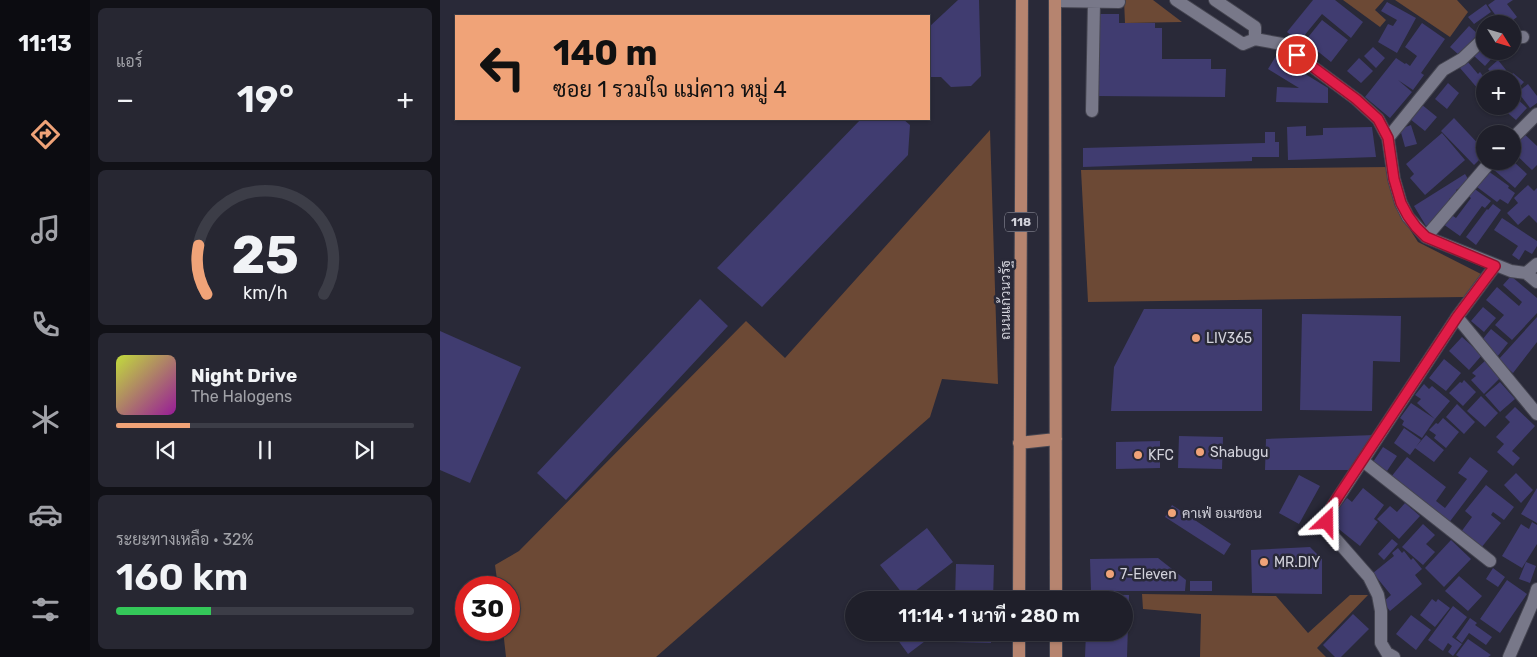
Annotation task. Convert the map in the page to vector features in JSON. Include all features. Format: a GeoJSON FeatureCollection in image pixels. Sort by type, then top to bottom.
{"type":"FeatureCollection","features":[{"type":"Feature","properties":{"kind":"main road","name":"ถนนแก้วนวรัฐ"},"geometry":{"type":"LineString","coordinates":[[1019,591],[1022,0]]}},
{"type":"Feature","properties":{"kind":"main road","name":"118"},"geometry":{"type":"LineString","coordinates":[[1055,0],[1056,591]]}},
{"type":"Feature","properties":{"kind":"main road"},"geometry":{"type":"LineString","coordinates":[[1020,443],[1056,439]]}},
{"type":"Feature","properties":{"kind":"main road"},"geometry":{"type":"LineString","coordinates":[[1019,641],[1019,657]]}},
{"type":"Feature","properties":{"kind":"main road"},"geometry":{"type":"LineString","coordinates":[[1056,641],[1056,657]]}},
{"type":"Feature","properties":{"kind":"street"},"geometry":{"type":"LineString","coordinates":[[1055,0],[1119,2]]}},
{"type":"Feature","properties":{"kind":"street"},"geometry":{"type":"LineString","coordinates":[[1176,0],[1243,44],[1255,39],[1282,44],[1356,99],[1378,119],[1388,138],[1394,179],[1401,203],[1408,216],[1426,237],[1511,272],[1526,273],[1537,282]]}},
{"type":"Feature","properties":{"kind":"street"},"geometry":{"type":"LineString","coordinates":[[1215,0],[1256,27],[1255,39]]}},
{"type":"Feature","properties":{"kind":"street"},"geometry":{"type":"LineString","coordinates":[[1092,111],[1094,2]]}},
{"type":"Feature","properties":{"kind":"street"},"geometry":{"type":"LineString","coordinates":[[1388,138],[1443,70],[1462,59],[1476,46]]}},
{"type":"Feature","properties":{"kind":"street"},"geometry":{"type":"LineString","coordinates":[[1521,130],[1537,114]]}},
{"type":"Feature","properties":{"kind":"street"},"geometry":{"type":"LineString","coordinates":[[1426,237],[1483,170]]}},
{"type":"Feature","properties":{"kind":"street"},"geometry":{"type":"LineString","coordinates":[[1526,273],[1537,264]]}},
{"type":"Feature","properties":{"kind":"street"},"geometry":{"type":"LineString","coordinates":[[1394,657],[1387,653],[1380,643],[1381,611],[1378,594],[1369,577],[1334,537],[1327,522],[1330,510],[1457,317],[1495,266]]}},
{"type":"Feature","properties":{"kind":"street"},"geometry":{"type":"LineString","coordinates":[[1457,317],[1537,414]]}},
{"type":"Feature","properties":{"kind":"street"},"geometry":{"type":"LineString","coordinates":[[1363,461],[1490,561]]}},
{"type":"Feature","properties":{"kind":"street"},"geometry":{"type":"LineString","coordinates":[[1509,657],[1537,589]]}},
{"type":"Feature","properties":{"kind":"shaded area"},"geometry":{"type":"Polygon","coordinates":[[[1124,0],[1153,0],[1182,22],[1125,23],[1124,0]]]}},
{"type":"Feature","properties":{"kind":"shaded area"},"geometry":{"type":"Polygon","coordinates":[[[1343,0],[1384,0],[1375,10],[1386,20],[1380,27],[1343,0]]]}},
{"type":"Feature","properties":{"kind":"shaded area"},"geometry":{"type":"Polygon","coordinates":[[[1395,0],[1457,0],[1468,12],[1450,37],[1395,0]]]}},
{"type":"Feature","properties":{"kind":"shaded area"},"geometry":{"type":"Polygon","coordinates":[[[990,130],[998,384],[942,379],[930,417],[656,657],[506,657],[504,641],[520,641],[520,576],[496,576],[495,565],[519,551],[746,321],[785,358],[990,130]]]}},
{"type":"Feature","properties":{"kind":"shaded area"},"geometry":{"type":"Polygon","coordinates":[[[1389,167],[1395,206],[1418,242],[1481,274],[1465,297],[1088,302],[1081,170],[1389,167]]]}},
{"type":"Feature","properties":{"kind":"shaded area"},"geometry":{"type":"Polygon","coordinates":[[[1142,594],[1276,596],[1308,633],[1350,595],[1368,595],[1317,648],[1326,657],[1200,657],[1201,614],[1143,609],[1142,594]]]}},
{"type":"Feature","properties":{"kind":"building"},"geometry":{"type":"Polygon","coordinates":[[[958,0],[979,0],[981,76],[971,86],[951,87],[941,77],[930,77],[930,26],[958,0]]]}},
{"type":"Feature","properties":{"kind":"building"},"geometry":{"type":"Polygon","coordinates":[[[1313,0],[1335,0],[1363,22],[1351,38],[1322,14],[1299,42],[1287,32],[1313,0]]]}},
{"type":"Feature","properties":{"kind":"building"},"geometry":{"type":"Polygon","coordinates":[[[1495,0],[1513,0],[1507,4],[1515,15],[1495,15],[1488,5],[1495,0]]]}},
{"type":"Feature","properties":{"kind":"building"},"geometry":{"type":"Polygon","coordinates":[[[1387,2],[1416,18],[1397,53],[1378,42],[1388,24],[1393,26],[1397,20],[1381,11],[1387,2]]]}},
{"type":"Feature","properties":{"kind":"building"},"geometry":{"type":"Polygon","coordinates":[[[1486,4],[1491,12],[1487,15],[1476,15],[1476,23],[1474,24],[1468,17],[1486,4]]]}},
{"type":"Feature","properties":{"kind":"building"},"geometry":{"type":"Polygon","coordinates":[[[1097,14],[1119,14],[1119,23],[1155,23],[1155,28],[1162,28],[1162,59],[1211,59],[1211,69],[1226,69],[1225,97],[1096,96],[1097,14]]]}},
{"type":"Feature","properties":{"kind":"building"},"geometry":{"type":"Polygon","coordinates":[[[1322,20],[1348,40],[1331,62],[1305,41],[1322,20]]]}},
{"type":"Feature","properties":{"kind":"building"},"geometry":{"type":"Polygon","coordinates":[[[1422,23],[1445,39],[1421,73],[1424,75],[1413,90],[1398,80],[1412,92],[1390,118],[1365,97],[1396,58],[1410,66],[1417,56],[1405,47],[1422,23]]]}},
{"type":"Feature","properties":{"kind":"building"},"geometry":{"type":"Polygon","coordinates":[[[1469,26],[1476,32],[1476,36],[1459,55],[1450,47],[1469,26]]]}},
{"type":"Feature","properties":{"kind":"building"},"geometry":{"type":"Polygon","coordinates":[[[1373,47],[1385,58],[1376,68],[1364,56],[1373,47]]]}},
{"type":"Feature","properties":{"kind":"building"},"geometry":{"type":"Polygon","coordinates":[[[1276,56],[1328,88],[1328,103],[1276,102],[1277,87],[1299,88],[1268,69],[1276,56]]]}},
{"type":"Feature","properties":{"kind":"building"},"geometry":{"type":"Polygon","coordinates":[[[1359,58],[1373,71],[1361,83],[1347,71],[1359,58]]]}},
{"type":"Feature","properties":{"kind":"building"},"geometry":{"type":"Polygon","coordinates":[[[1478,60],[1490,60],[1485,66],[1478,60]]]}},
{"type":"Feature","properties":{"kind":"building"},"geometry":{"type":"Polygon","coordinates":[[[1498,60],[1506,70],[1489,70],[1498,60]]]}},
{"type":"Feature","properties":{"kind":"building"},"geometry":{"type":"Polygon","coordinates":[[[1467,61],[1476,72],[1476,87],[1460,68],[1467,61]]]}},
{"type":"Feature","properties":{"kind":"building"},"geometry":{"type":"Polygon","coordinates":[[[1448,83],[1459,93],[1447,109],[1435,99],[1448,83]]]}},
{"type":"Feature","properties":{"kind":"building"},"geometry":{"type":"Polygon","coordinates":[[[1528,84],[1537,96],[1537,103],[1530,108],[1521,96],[1521,90],[1528,84]]]}},
{"type":"Feature","properties":{"kind":"building"},"geometry":{"type":"Polygon","coordinates":[[[1521,102],[1527,108],[1521,115],[1521,102]]]}},
{"type":"Feature","properties":{"kind":"building"},"geometry":{"type":"Polygon","coordinates":[[[1421,104],[1437,117],[1425,131],[1410,119],[1421,104]]]}},
{"type":"Feature","properties":{"kind":"building"},"geometry":{"type":"Polygon","coordinates":[[[1510,115],[1521,115],[1516,120],[1510,115]]]}},
{"type":"Feature","properties":{"kind":"building"},"geometry":{"type":"Polygon","coordinates":[[[1454,118],[1476,141],[1476,163],[1474,165],[1441,131],[1454,118]]]}},
{"type":"Feature","properties":{"kind":"building"},"geometry":{"type":"Polygon","coordinates":[[[860,120],[904,120],[910,125],[908,155],[762,307],[717,268],[860,120]]]}},
{"type":"Feature","properties":{"kind":"building"},"geometry":{"type":"Polygon","coordinates":[[[1411,125],[1417,144],[1405,147],[1400,129],[1411,125]]]}},
{"type":"Feature","properties":{"kind":"building"},"geometry":{"type":"Polygon","coordinates":[[[1306,126],[1306,136],[1323,135],[1323,128],[1372,127],[1376,157],[1288,160],[1287,127],[1306,126]]]}},
{"type":"Feature","properties":{"kind":"building"},"geometry":{"type":"Polygon","coordinates":[[[1265,132],[1275,132],[1275,142],[1279,142],[1279,157],[1252,157],[1252,161],[1083,167],[1083,148],[1265,143],[1265,132]]]}},
{"type":"Feature","properties":{"kind":"building"},"geometry":{"type":"Polygon","coordinates":[[[1442,133],[1465,160],[1425,195],[1410,178],[1414,174],[1406,164],[1442,133]]]}},
{"type":"Feature","properties":{"kind":"building"},"geometry":{"type":"Polygon","coordinates":[[[1521,133],[1537,146],[1537,165],[1532,170],[1521,160],[1521,133]]]}},
{"type":"Feature","properties":{"kind":"building"},"geometry":{"type":"Polygon","coordinates":[[[1521,168],[1527,174],[1515,188],[1494,170],[1521,170],[1521,168]]]}},
{"type":"Feature","properties":{"kind":"building"},"geometry":{"type":"Polygon","coordinates":[[[1488,171],[1509,186],[1508,188],[1515,193],[1508,204],[1500,199],[1497,202],[1477,187],[1488,171]]]}},
{"type":"Feature","properties":{"kind":"building"},"geometry":{"type":"Polygon","coordinates":[[[1465,174],[1470,182],[1456,190],[1458,194],[1449,199],[1452,205],[1443,215],[1426,226],[1414,206],[1465,174]]]}},
{"type":"Feature","properties":{"kind":"building"},"geometry":{"type":"Polygon","coordinates":[[[1528,185],[1534,191],[1537,188],[1537,223],[1529,215],[1518,225],[1507,213],[1518,203],[1514,198],[1528,185]]]}},
{"type":"Feature","properties":{"kind":"building"},"geometry":{"type":"Polygon","coordinates":[[[1472,187],[1491,201],[1485,208],[1482,206],[1460,236],[1443,224],[1450,214],[1456,218],[1471,198],[1466,194],[1472,187]]]}},
{"type":"Feature","properties":{"kind":"building"},"geometry":{"type":"Polygon","coordinates":[[[1493,204],[1501,210],[1476,245],[1466,237],[1493,204]]]}},
{"type":"Feature","properties":{"kind":"building"},"geometry":{"type":"Polygon","coordinates":[[[1502,218],[1537,241],[1537,246],[1532,254],[1525,250],[1519,260],[1512,255],[1518,246],[1494,230],[1502,218]]]}},
{"type":"Feature","properties":{"kind":"building"},"geometry":{"type":"Polygon","coordinates":[[[1511,276],[1537,298],[1537,313],[1512,340],[1495,325],[1504,315],[1486,300],[1497,287],[1519,306],[1522,302],[1503,285],[1511,276]]]}},
{"type":"Feature","properties":{"kind":"building"},"geometry":{"type":"Polygon","coordinates":[[[700,299],[728,326],[566,500],[537,473],[700,299]]]}},
{"type":"Feature","properties":{"kind":"building"},"geometry":{"type":"Polygon","coordinates":[[[1483,307],[1496,318],[1484,332],[1471,321],[1483,307]]]}},
{"type":"Feature","properties":{"kind":"building","name":"LIV365"},"geometry":{"type":"Polygon","coordinates":[[[1144,309],[1262,309],[1262,411],[1111,411],[1114,367],[1144,309]]]}},
{"type":"Feature","properties":{"kind":"building"},"geometry":{"type":"Polygon","coordinates":[[[1302,314],[1401,316],[1400,362],[1373,361],[1372,411],[1300,410],[1302,314]]]}},
{"type":"Feature","properties":{"kind":"building"},"geometry":{"type":"Polygon","coordinates":[[[1537,317],[1537,342],[1513,373],[1498,360],[1537,317]]]}},
{"type":"Feature","properties":{"kind":"building"},"geometry":{"type":"Polygon","coordinates":[[[1491,329],[1508,343],[1497,357],[1482,340],[1491,329]]]}},
{"type":"Feature","properties":{"kind":"building"},"geometry":{"type":"Polygon","coordinates":[[[440,331],[521,367],[470,483],[440,470],[440,331]]]}},
{"type":"Feature","properties":{"kind":"building"},"geometry":{"type":"Polygon","coordinates":[[[1462,337],[1482,355],[1469,370],[1449,351],[1462,337]]]}},
{"type":"Feature","properties":{"kind":"building"},"geometry":{"type":"Polygon","coordinates":[[[1444,359],[1461,373],[1446,391],[1429,378],[1444,359]]]}},
{"type":"Feature","properties":{"kind":"building"},"geometry":{"type":"Polygon","coordinates":[[[1487,359],[1493,365],[1491,368],[1500,378],[1484,394],[1471,380],[1476,376],[1472,373],[1487,359]]]}},
{"type":"Feature","properties":{"kind":"building"},"geometry":{"type":"Polygon","coordinates":[[[1464,380],[1476,392],[1463,406],[1449,393],[1464,380]]]}},
{"type":"Feature","properties":{"kind":"building"},"geometry":{"type":"Polygon","coordinates":[[[1500,382],[1515,399],[1500,412],[1485,395],[1500,382]]]}},
{"type":"Feature","properties":{"kind":"building"},"geometry":{"type":"Polygon","coordinates":[[[1424,384],[1429,389],[1432,386],[1450,401],[1435,419],[1417,403],[1421,399],[1415,395],[1424,384]]]}},
{"type":"Feature","properties":{"kind":"building"},"geometry":{"type":"Polygon","coordinates":[[[1481,396],[1498,413],[1485,427],[1467,411],[1481,396]]]}},
{"type":"Feature","properties":{"kind":"building"},"geometry":{"type":"Polygon","coordinates":[[[1411,403],[1435,419],[1422,438],[1402,425],[1404,421],[1400,418],[1411,403]]]}},
{"type":"Feature","properties":{"kind":"building"},"geometry":{"type":"Polygon","coordinates":[[[1457,404],[1475,422],[1464,434],[1446,417],[1457,404]]]}},
{"type":"Feature","properties":{"kind":"building"},"geometry":{"type":"Polygon","coordinates":[[[1515,407],[1535,426],[1512,451],[1520,458],[1513,466],[1497,452],[1504,444],[1496,437],[1510,422],[1505,417],[1515,407]]]}},
{"type":"Feature","properties":{"kind":"building"},"geometry":{"type":"Polygon","coordinates":[[[1443,418],[1459,432],[1446,448],[1434,438],[1436,435],[1429,430],[1443,418]]]}},
{"type":"Feature","properties":{"kind":"building"},"geometry":{"type":"Polygon","coordinates":[[[1404,428],[1421,440],[1410,455],[1394,443],[1404,428]]]}},
{"type":"Feature","properties":{"kind":"building"},"geometry":{"type":"Polygon","coordinates":[[[1375,435],[1353,470],[1265,470],[1266,439],[1375,435]]]}},
{"type":"Feature","properties":{"kind":"building"},"geometry":{"type":"Polygon","coordinates":[[[1426,435],[1444,450],[1434,462],[1415,448],[1426,435]]]}},
{"type":"Feature","properties":{"kind":"building","name":"Shabugu"},"geometry":{"type":"Polygon","coordinates":[[[1179,436],[1223,437],[1222,469],[1178,468],[1179,436]]]}},
{"type":"Feature","properties":{"kind":"building","name":"KFC"},"geometry":{"type":"Polygon","coordinates":[[[1160,441],[1160,468],[1116,469],[1116,442],[1160,441]]]}},
{"type":"Feature","properties":{"kind":"building"},"geometry":{"type":"Polygon","coordinates":[[[1383,447],[1397,456],[1387,471],[1373,462],[1383,447]]]}},
{"type":"Feature","properties":{"kind":"building"},"geometry":{"type":"Polygon","coordinates":[[[1407,457],[1446,487],[1436,501],[1445,508],[1467,479],[1458,473],[1470,457],[1488,471],[1448,524],[1391,477],[1407,457]]]}},
{"type":"Feature","properties":{"kind":"building"},"geometry":{"type":"Polygon","coordinates":[[[1516,473],[1533,490],[1521,503],[1504,485],[1516,473]]]}},
{"type":"Feature","properties":{"kind":"building"},"geometry":{"type":"Polygon","coordinates":[[[1299,475],[1320,486],[1299,524],[1279,513],[1299,475]]]}},
{"type":"Feature","properties":{"kind":"building"},"geometry":{"type":"Polygon","coordinates":[[[1486,485],[1514,507],[1504,520],[1493,512],[1491,515],[1501,523],[1481,548],[1461,532],[1472,517],[1465,511],[1486,485]]]}},
{"type":"Feature","properties":{"kind":"building"},"geometry":{"type":"Polygon","coordinates":[[[1363,488],[1384,505],[1374,519],[1378,522],[1360,546],[1335,526],[1333,516],[1347,498],[1352,502],[1363,488]]]}},
{"type":"Feature","properties":{"kind":"building"},"geometry":{"type":"Polygon","coordinates":[[[1537,488],[1537,523],[1521,514],[1537,488]]]}},
{"type":"Feature","properties":{"kind":"building"},"geometry":{"type":"Polygon","coordinates":[[[1405,503],[1420,516],[1399,539],[1377,519],[1390,506],[1397,512],[1405,503]]]}},
{"type":"Feature","properties":{"kind":"building"},"geometry":{"type":"Polygon","coordinates":[[[1172,505],[1231,544],[1224,555],[1165,517],[1172,505]]]}},
{"type":"Feature","properties":{"kind":"building"},"geometry":{"type":"Polygon","coordinates":[[[1532,522],[1537,525],[1537,544],[1522,568],[1502,556],[1521,524],[1529,529],[1532,522]]]}},
{"type":"Feature","properties":{"kind":"building"},"geometry":{"type":"Polygon","coordinates":[[[1423,524],[1435,535],[1426,544],[1435,552],[1423,565],[1402,547],[1423,524]]]}},
{"type":"Feature","properties":{"kind":"building"},"geometry":{"type":"Polygon","coordinates":[[[927,528],[953,562],[915,591],[900,591],[880,565],[927,528]]]}},
{"type":"Feature","properties":{"kind":"building"},"geometry":{"type":"Polygon","coordinates":[[[1392,539],[1398,544],[1384,560],[1378,554],[1392,539]]]}},
{"type":"Feature","properties":{"kind":"building"},"geometry":{"type":"Polygon","coordinates":[[[1451,540],[1471,559],[1444,587],[1425,568],[1451,540]]]}},
{"type":"Feature","properties":{"kind":"building"},"geometry":{"type":"Polygon","coordinates":[[[1310,547],[1322,559],[1322,594],[1252,593],[1251,550],[1310,547]]]}},
{"type":"Feature","properties":{"kind":"building"},"geometry":{"type":"Polygon","coordinates":[[[1398,548],[1402,553],[1404,551],[1411,560],[1413,558],[1422,569],[1415,575],[1422,584],[1390,611],[1383,602],[1391,595],[1373,573],[1394,556],[1392,553],[1398,548]]]}},
{"type":"Feature","properties":{"kind":"building"},"geometry":{"type":"Polygon","coordinates":[[[1158,558],[1186,580],[1185,591],[1091,591],[1090,559],[1158,558]]]}},
{"type":"Feature","properties":{"kind":"building"},"geometry":{"type":"Polygon","coordinates":[[[1526,562],[1536,566],[1530,583],[1519,579],[1526,562]]]}},
{"type":"Feature","properties":{"kind":"building"},"geometry":{"type":"Polygon","coordinates":[[[956,564],[994,565],[993,591],[955,591],[956,564]]]}},
{"type":"Feature","properties":{"kind":"building"},"geometry":{"type":"Polygon","coordinates":[[[1493,568],[1505,577],[1498,587],[1486,579],[1493,568]]]}},
{"type":"Feature","properties":{"kind":"building"},"geometry":{"type":"Polygon","coordinates":[[[1459,576],[1482,596],[1468,611],[1445,591],[1459,576]]]}},
{"type":"Feature","properties":{"kind":"building"},"geometry":{"type":"Polygon","coordinates":[[[1507,580],[1527,594],[1500,633],[1480,619],[1507,580]]]}},
{"type":"Feature","properties":{"kind":"building"},"geometry":{"type":"Polygon","coordinates":[[[1190,581],[1212,581],[1212,591],[1190,591],[1190,581]]]}},
{"type":"Feature","properties":{"kind":"building"},"geometry":{"type":"Polygon","coordinates":[[[1432,599],[1436,602],[1438,599],[1450,608],[1435,627],[1420,615],[1432,599]]]}},
{"type":"Feature","properties":{"kind":"building"},"geometry":{"type":"Polygon","coordinates":[[[1453,606],[1467,617],[1452,637],[1462,644],[1453,656],[1448,652],[1452,646],[1448,643],[1443,651],[1428,640],[1453,606]]]}},
{"type":"Feature","properties":{"kind":"building"},"geometry":{"type":"Polygon","coordinates":[[[1353,614],[1369,629],[1341,657],[1335,657],[1323,645],[1353,614]]]}},
{"type":"Feature","properties":{"kind":"building"},"geometry":{"type":"Polygon","coordinates":[[[1411,615],[1431,630],[1416,650],[1396,634],[1411,615]]]}},
{"type":"Feature","properties":{"kind":"building"},"geometry":{"type":"Polygon","coordinates":[[[1470,618],[1477,623],[1475,625],[1492,637],[1486,645],[1469,633],[1462,643],[1456,638],[1470,618]]]}},
{"type":"Feature","properties":{"kind":"building"},"geometry":{"type":"Polygon","coordinates":[[[1468,639],[1491,655],[1488,657],[1459,657],[1456,655],[1468,639]]]}},
{"type":"Feature","properties":{"kind":"building"},"geometry":{"type":"Polygon","coordinates":[[[899,641],[925,641],[908,654],[899,641]]]}},
{"type":"Feature","properties":{"kind":"building"},"geometry":{"type":"Polygon","coordinates":[[[991,641],[991,643],[953,642],[991,641]]]}},
{"type":"Feature","properties":{"kind":"building"},"geometry":{"type":"Polygon","coordinates":[[[1086,641],[1128,641],[1127,657],[1085,657],[1086,641]]]}},
{"type":"Feature","properties":{"kind":"place","name":"LIV365"},"geometry":{"type":"Point","coordinates":[1196,338]}},
{"type":"Feature","properties":{"kind":"place","name":"Shabugu"},"geometry":{"type":"Point","coordinates":[1200,452]}},
{"type":"Feature","properties":{"kind":"place","name":"KFC"},"geometry":{"type":"Point","coordinates":[1138,455]}},
{"type":"Feature","properties":{"kind":"place","name":"คาเฟ่ อเมซอน"},"geometry":{"type":"Point","coordinates":[1172,513]}},
{"type":"Feature","properties":{"kind":"place","name":"MR.DIY"},"geometry":{"type":"Point","coordinates":[1264,562]}},
{"type":"Feature","properties":{"kind":"place","name":"7-Eleven"},"geometry":{"type":"Point","coordinates":[1110,574]}},
{"type":"Feature","properties":{"kind":"route"},"geometry":{"type":"LineString","coordinates":[[1297,55],[1356,99],[1378,119],[1388,138],[1394,179],[1401,203],[1416,227],[1426,237],[1495,266],[1457,317],[1338,497],[1330,510],[1327,522]]}}]}
